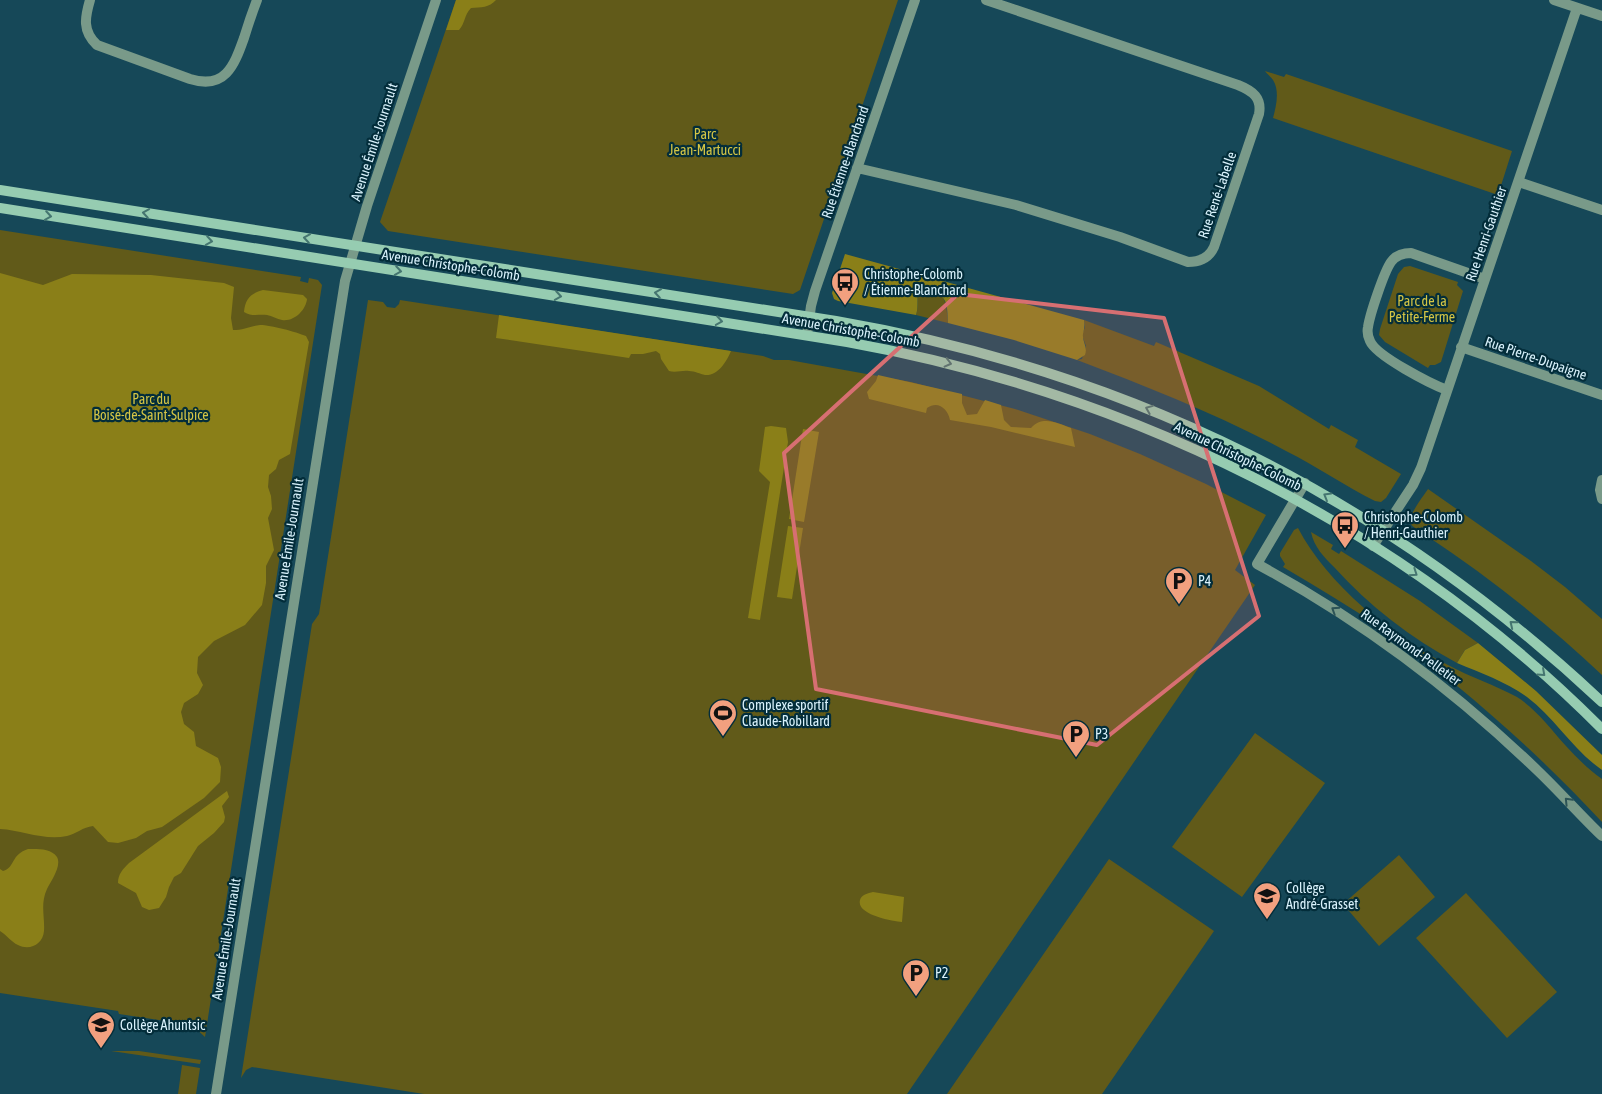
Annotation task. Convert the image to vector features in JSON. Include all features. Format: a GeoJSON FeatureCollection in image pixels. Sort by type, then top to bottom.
{"type":"FeatureCollection","features":[{"type":"Feature","properties":{"kind":"main road","name":"Avenue Christophe-Colomb"},"geometry":{"type":"LineString","coordinates":[[0,190],[810,317],[929,339],[1064,377],[1186,424],[1243,451],[1304,483],[1383,530],[1484,601],[1550,654],[1602,702]]}},
{"type":"Feature","properties":{"kind":"main road","name":"Avenue Christophe-Colomb"},"geometry":{"type":"LineString","coordinates":[[0,208],[807,335],[928,358],[1060,395],[1175,440],[1251,476],[1295,499],[1373,546],[1422,578],[1502,639],[1602,729]]}},
{"type":"Feature","properties":{"kind":"street"},"geometry":{"type":"LineString","coordinates":[[90,0],[85,15],[85,24],[88,34],[97,45],[203,82],[219,78],[231,68],[237,59],[257,0]]}},
{"type":"Feature","properties":{"kind":"street","name":"Avenue Émile-Journault"},"geometry":{"type":"LineString","coordinates":[[216,1094],[338,314],[355,245],[436,0]]}},
{"type":"Feature","properties":{"kind":"street","name":"Rue Étienne-Blanchard"},"geometry":{"type":"LineString","coordinates":[[807,335],[816,291],[914,0]]}},
{"type":"Feature","properties":{"kind":"street","name":"Rue René-Labelle"},"geometry":{"type":"LineString","coordinates":[[857,168],[1016,205],[1101,231],[1188,262],[1200,261],[1210,254],[1259,114],[1260,106],[1256,95],[1238,85],[986,0]]}},
{"type":"Feature","properties":{"kind":"street"},"geometry":{"type":"LineString","coordinates":[[1554,0],[1602,16]]}},
{"type":"Feature","properties":{"kind":"street","name":"Rue Henri-Gauthier"},"geometry":{"type":"LineString","coordinates":[[1373,546],[1418,474],[1577,8]]}},
{"type":"Feature","properties":{"kind":"street"},"geometry":{"type":"LineString","coordinates":[[1519,182],[1602,210]]}},
{"type":"Feature","properties":{"kind":"street"},"geometry":{"type":"LineString","coordinates":[[1447,390],[1429,382],[1376,350],[1371,344],[1368,332],[1369,322],[1390,263],[1396,257],[1403,254],[1411,253],[1485,279]]}},
{"type":"Feature","properties":{"kind":"street","name":"Rue Pierre-Dupaigne"},"geometry":{"type":"LineString","coordinates":[[1462,347],[1602,395]]}},
{"type":"Feature","properties":{"kind":"street"},"geometry":{"type":"LineString","coordinates":[[1602,480],[1600,490],[1602,499]]}},
{"type":"Feature","properties":{"kind":"street","name":"Rue Raymond-Pelletier"},"geometry":{"type":"LineString","coordinates":[[1304,483],[1257,564],[1354,622],[1446,690],[1528,762],[1602,836]]}},
{"type":"Feature","properties":{"kind":"highlighted area"},"geometry":{"type":"Polygon","coordinates":[[[958,294],[1164,318],[1259,616],[1097,745],[816,689],[784,453],[958,294]]]}},
{"type":"Feature","properties":{"kind":"green space","name":"Parc Jean-Martucci"},"geometry":{"type":"Polygon","coordinates":[[[456,0],[898,0],[800,290],[793,294],[388,231],[380,222],[456,0]]]}},
{"type":"Feature","properties":{"kind":"green space"},"geometry":{"type":"Polygon","coordinates":[[[456,0],[496,0],[488,6],[471,8],[459,30],[446,30],[456,0]]]}},
{"type":"Feature","properties":{"kind":"green space"},"geometry":{"type":"Polygon","coordinates":[[[1265,71],[1284,77],[1286,74],[1512,151],[1498,195],[1273,118],[1277,94],[1273,80],[1265,71]]]}},
{"type":"Feature","properties":{"kind":"green space","name":"Parc du Boisé-de-Saint-Sulpice"},"geometry":{"type":"Polygon","coordinates":[[[0,230],[301,277],[300,281],[308,283],[309,278],[318,280],[322,285],[205,1037],[192,1025],[119,1014],[118,1011],[0,993],[0,230]]]}},
{"type":"Feature","properties":{"kind":"green space"},"geometry":{"type":"Polygon","coordinates":[[[845,254],[1084,320],[1085,355],[1077,360],[1014,340],[948,323],[947,309],[943,297],[927,288],[919,288],[916,315],[838,301],[834,299],[832,293],[845,254]]]}},
{"type":"Feature","properties":{"kind":"green space","name":"Parc de la Petite-Ferme"},"geometry":{"type":"Polygon","coordinates":[[[1410,266],[1458,282],[1457,285],[1463,291],[1441,362],[1430,365],[1428,368],[1385,342],[1379,335],[1398,274],[1404,267],[1410,266]]]}},
{"type":"Feature","properties":{"kind":"green space","name":"Parc du Boisé-de-Saint-Sulpice"},"geometry":{"type":"Polygon","coordinates":[[[0,273],[43,285],[72,274],[151,275],[224,283],[234,287],[231,318],[233,330],[260,325],[270,326],[306,336],[309,342],[290,454],[279,460],[276,469],[269,475],[268,487],[272,509],[268,518],[274,550],[266,566],[266,583],[262,605],[245,625],[214,641],[198,657],[197,673],[203,685],[198,694],[184,703],[181,712],[184,724],[194,732],[196,746],[218,758],[221,767],[220,782],[204,798],[162,827],[118,843],[108,842],[93,826],[70,835],[58,837],[0,829],[0,273]]]}},
{"type":"Feature","properties":{"kind":"green space"},"geometry":{"type":"Polygon","coordinates":[[[923,287],[937,292],[944,299],[948,323],[916,315],[918,291],[919,288],[923,287]]]}},
{"type":"Feature","properties":{"kind":"green space"},"geometry":{"type":"Polygon","coordinates":[[[263,290],[303,295],[307,299],[306,303],[299,314],[286,320],[244,312],[249,297],[263,290]]]}},
{"type":"Feature","properties":{"kind":"green space","name":"Complexe sportif Claude-Robillard"},"geometry":{"type":"Polygon","coordinates":[[[368,300],[383,302],[387,307],[395,308],[400,300],[763,356],[774,360],[789,360],[911,382],[1015,409],[1090,434],[1206,484],[1266,515],[1235,570],[1255,585],[907,1094],[424,1094],[252,1067],[246,1070],[241,1078],[312,624],[319,614],[368,300]]]}},
{"type":"Feature","properties":{"kind":"green space"},"geometry":{"type":"Polygon","coordinates":[[[499,315],[731,351],[721,367],[710,375],[691,371],[672,372],[669,371],[660,354],[656,351],[631,354],[629,358],[496,338],[499,315]]]}},
{"type":"Feature","properties":{"kind":"green space"},"geometry":{"type":"Polygon","coordinates":[[[1084,320],[1154,346],[1156,342],[1259,386],[1329,429],[1331,425],[1358,440],[1355,447],[1401,474],[1386,498],[1381,502],[1375,501],[1235,425],[1157,391],[1077,360],[1082,359],[1086,346],[1082,335],[1085,327],[1084,320]]]}},
{"type":"Feature","properties":{"kind":"green space"},"geometry":{"type":"Polygon","coordinates":[[[878,375],[962,394],[962,403],[967,415],[977,414],[985,400],[1001,405],[1004,420],[1011,427],[1031,428],[1035,424],[1045,421],[1061,424],[1071,428],[1075,447],[991,427],[950,420],[945,409],[939,405],[927,408],[926,413],[869,399],[867,392],[876,381],[878,375]]]}},
{"type":"Feature","properties":{"kind":"green space"},"geometry":{"type":"Polygon","coordinates":[[[765,427],[786,428],[788,442],[760,620],[748,618],[770,482],[759,471],[765,427]]]}},
{"type":"Feature","properties":{"kind":"green space"},"geometry":{"type":"Polygon","coordinates":[[[803,429],[819,432],[804,522],[789,519],[803,429]]]}},
{"type":"Feature","properties":{"kind":"green space"},"geometry":{"type":"Polygon","coordinates":[[[1428,489],[1531,561],[1602,619],[1602,675],[1518,602],[1427,536],[1429,532],[1421,527],[1419,530],[1412,526],[1410,522],[1411,515],[1428,489]]]}},
{"type":"Feature","properties":{"kind":"green space"},"geometry":{"type":"Polygon","coordinates":[[[788,526],[803,528],[792,599],[777,597],[788,526]]]}},
{"type":"Feature","properties":{"kind":"green space"},"geometry":{"type":"Polygon","coordinates":[[[1298,528],[1310,549],[1343,589],[1384,624],[1405,640],[1456,669],[1517,697],[1537,713],[1574,755],[1602,779],[1602,822],[1524,744],[1441,673],[1383,629],[1283,567],[1285,564],[1280,553],[1294,530],[1298,528]]]}},
{"type":"Feature","properties":{"kind":"green space"},"geometry":{"type":"Polygon","coordinates":[[[1311,532],[1333,545],[1331,549],[1339,554],[1341,551],[1420,601],[1478,643],[1465,650],[1457,663],[1423,643],[1376,608],[1347,581],[1320,551],[1314,542],[1311,532]]]}},
{"type":"Feature","properties":{"kind":"green space"},"geometry":{"type":"Polygon","coordinates":[[[1478,643],[1536,691],[1602,755],[1602,770],[1582,753],[1546,714],[1527,697],[1502,682],[1457,663],[1465,650],[1478,643]]]}},
{"type":"Feature","properties":{"kind":"green space"},"geometry":{"type":"Polygon","coordinates":[[[1255,733],[1325,783],[1242,897],[1172,847],[1255,733]]]}},
{"type":"Feature","properties":{"kind":"green space"},"geometry":{"type":"Polygon","coordinates":[[[227,791],[229,797],[222,806],[225,817],[224,822],[198,846],[181,873],[174,877],[166,897],[159,908],[149,910],[142,907],[136,893],[118,883],[123,870],[129,863],[227,791]]]}},
{"type":"Feature","properties":{"kind":"green space"},"geometry":{"type":"Polygon","coordinates":[[[28,849],[40,849],[51,852],[57,857],[58,865],[45,895],[43,936],[35,945],[23,947],[16,944],[0,931],[0,869],[3,871],[10,867],[18,854],[28,849]]]}},
{"type":"Feature","properties":{"kind":"green space"},"geometry":{"type":"Polygon","coordinates":[[[1399,855],[1435,897],[1379,946],[1343,904],[1399,855]]]}},
{"type":"Feature","properties":{"kind":"green space"},"geometry":{"type":"Polygon","coordinates":[[[1109,859],[1214,931],[1102,1094],[947,1094],[1109,859]]]}},
{"type":"Feature","properties":{"kind":"green space"},"geometry":{"type":"Polygon","coordinates":[[[873,892],[904,897],[902,922],[876,916],[864,910],[860,905],[861,898],[865,894],[873,892]]]}},
{"type":"Feature","properties":{"kind":"green space"},"geometry":{"type":"Polygon","coordinates":[[[1466,893],[1557,992],[1507,1038],[1416,938],[1466,893]]]}},
{"type":"Feature","properties":{"kind":"green space"},"geometry":{"type":"Polygon","coordinates":[[[111,1051],[139,1051],[201,1060],[200,1064],[111,1051]]]}},
{"type":"Feature","properties":{"kind":"green space"},"geometry":{"type":"Polygon","coordinates":[[[182,1065],[200,1068],[196,1094],[178,1094],[182,1065]]]}},
{"type":"Feature","properties":{"kind":"place","name":"Christophe-Colomb / Étienne-Blanchard"},"geometry":{"type":"Point","coordinates":[845,306]}},
{"type":"Feature","properties":{"kind":"place","name":"Christophe-Colomb / Henri-Gauthier"},"geometry":{"type":"Point","coordinates":[1345,549]}},
{"type":"Feature","properties":{"kind":"place","name":"P4"},"geometry":{"type":"Point","coordinates":[1179,605]}},
{"type":"Feature","properties":{"kind":"place","name":"Complexe sportif Claude-Robillard"},"geometry":{"type":"Point","coordinates":[723,737]}},
{"type":"Feature","properties":{"kind":"place","name":"P3"},"geometry":{"type":"Point","coordinates":[1076,758]}},
{"type":"Feature","properties":{"kind":"place","name":"Collège André-Grasset"},"geometry":{"type":"Point","coordinates":[1267,920]}},
{"type":"Feature","properties":{"kind":"place","name":"P2"},"geometry":{"type":"Point","coordinates":[916,997]}},
{"type":"Feature","properties":{"kind":"place","name":"Collège Ahuntsic"},"geometry":{"type":"Point","coordinates":[101,1049]}}]}
